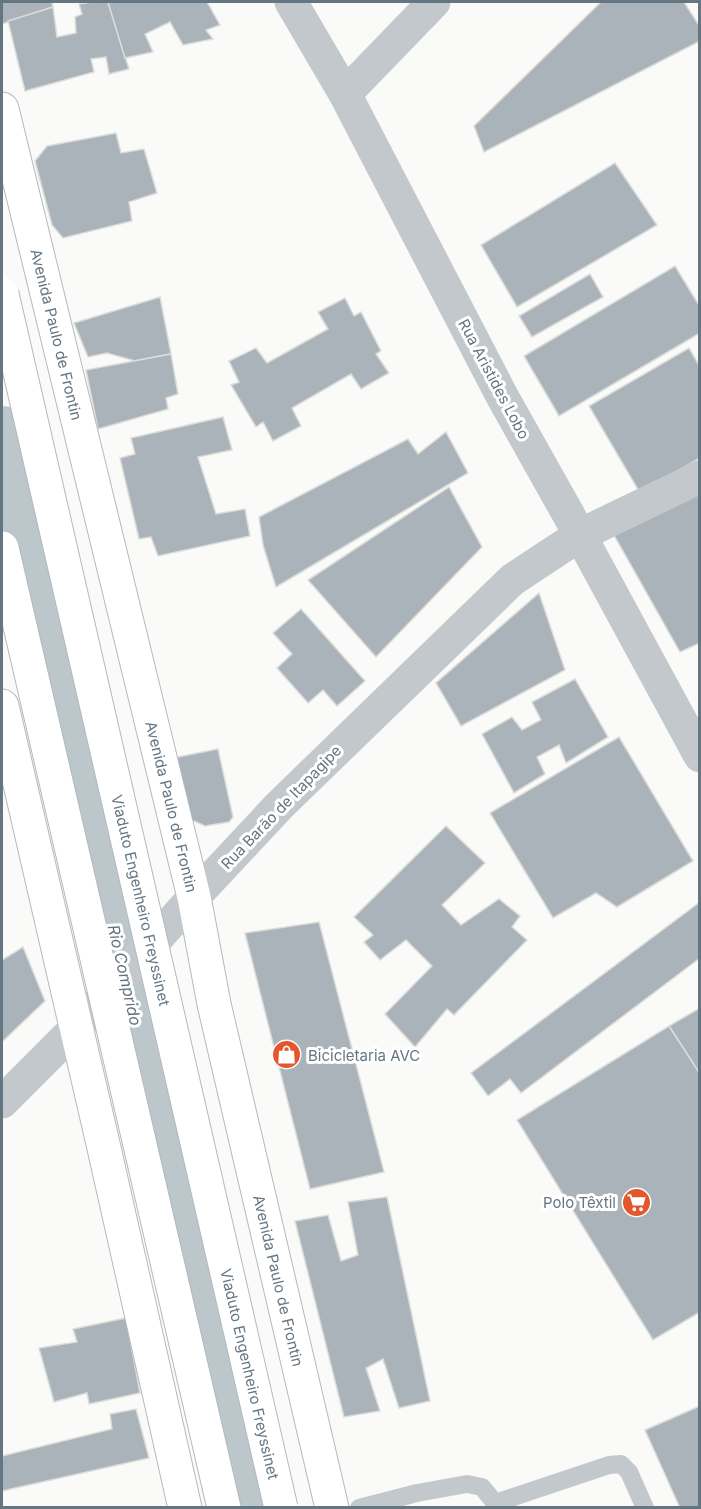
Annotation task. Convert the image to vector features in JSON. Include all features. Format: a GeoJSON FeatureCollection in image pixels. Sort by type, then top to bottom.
{"type":"FeatureCollection","features":[{"type":"Feature","properties":{"kind":"main road","name":"Avenida Paulo de Frontin"},"geometry":{"type":"LineString","coordinates":[[2,109],[191,900],[332,1508]]}},
{"type":"Feature","properties":{"kind":"main road","name":"Viaduto Engenheiro Freyssinet"},"geometry":{"type":"LineString","coordinates":[[2,294],[281,1508]]}},
{"type":"Feature","properties":{"kind":"main road"},"geometry":{"type":"LineString","coordinates":[[2,548],[224,1508]]}},
{"type":"Feature","properties":{"kind":"main road"},"geometry":{"type":"LineString","coordinates":[[2,706],[9,766],[77,1027],[185,1508]]}},
{"type":"Feature","properties":{"kind":"street","name":"Rua Aristides Lobo"},"geometry":{"type":"LineString","coordinates":[[291,2],[345,94],[497,386],[699,756]]}},
{"type":"Feature","properties":{"kind":"street"},"geometry":{"type":"LineString","coordinates":[[345,94],[434,2]]}},
{"type":"Feature","properties":{"kind":"street","name":"Rua Barão de Itapagipe"},"geometry":{"type":"LineString","coordinates":[[2,1102],[77,1027],[279,806],[512,580],[580,535],[699,477]]}},
{"type":"Feature","properties":{"kind":"lane"},"geometry":{"type":"LineString","coordinates":[[359,1508],[417,1493],[467,1484],[482,1487],[496,1505],[609,1465],[621,1464],[630,1472],[645,1508]]}},
{"type":"Feature","properties":{"kind":"building"},"geometry":{"type":"Polygon","coordinates":[[[2,2],[52,2],[53,7],[2,24],[2,2]]]}},
{"type":"Feature","properties":{"kind":"building"},"geometry":{"type":"Polygon","coordinates":[[[108,2],[129,69],[109,74],[106,57],[91,59],[94,72],[25,91],[8,21],[53,7],[57,37],[76,33],[75,17],[82,14],[79,4],[108,2]]]}},
{"type":"Feature","properties":{"kind":"building"},"geometry":{"type":"Polygon","coordinates":[[[108,2],[207,2],[220,25],[206,30],[213,39],[183,45],[170,22],[145,34],[153,52],[125,58],[108,2]]]}},
{"type":"Feature","properties":{"kind":"building"},"geometry":{"type":"Polygon","coordinates":[[[601,2],[684,2],[700,27],[700,41],[484,152],[474,126],[601,2]]]}},
{"type":"Feature","properties":{"kind":"building"},"geometry":{"type":"Polygon","coordinates":[[[116,133],[121,153],[144,149],[157,193],[129,202],[132,221],[63,238],[52,225],[35,161],[47,146],[116,133]]]}},
{"type":"Feature","properties":{"kind":"building"},"geometry":{"type":"Polygon","coordinates":[[[615,163],[657,225],[517,307],[481,245],[615,163]]]}},
{"type":"Feature","properties":{"kind":"building"},"geometry":{"type":"Polygon","coordinates":[[[675,266],[700,307],[700,333],[559,416],[524,356],[675,266]]]}},
{"type":"Feature","properties":{"kind":"building"},"geometry":{"type":"Polygon","coordinates":[[[590,274],[603,297],[532,337],[519,316],[590,274]]]}},
{"type":"Feature","properties":{"kind":"building"},"geometry":{"type":"Polygon","coordinates":[[[160,297],[171,354],[135,361],[107,353],[88,357],[74,323],[160,297]]]}},
{"type":"Feature","properties":{"kind":"building"},"geometry":{"type":"Polygon","coordinates":[[[345,298],[354,316],[361,312],[381,351],[376,354],[389,373],[361,389],[351,374],[292,408],[301,426],[273,441],[263,422],[256,427],[231,385],[239,382],[229,361],[256,348],[267,363],[328,329],[318,312],[345,298]]]}},
{"type":"Feature","properties":{"kind":"building"},"geometry":{"type":"Polygon","coordinates":[[[689,348],[700,367],[700,458],[640,493],[589,406],[689,348]]]}},
{"type":"Feature","properties":{"kind":"building"},"geometry":{"type":"Polygon","coordinates":[[[171,354],[178,394],[166,398],[168,409],[98,429],[86,370],[171,354]]]}},
{"type":"Feature","properties":{"kind":"building"},"geometry":{"type":"Polygon","coordinates":[[[223,417],[232,450],[198,457],[216,514],[245,509],[250,536],[158,556],[151,537],[139,539],[120,458],[135,454],[131,438],[223,417]]]}},
{"type":"Feature","properties":{"kind":"building"},"geometry":{"type":"Polygon","coordinates":[[[446,432],[468,473],[276,587],[263,545],[259,517],[408,439],[418,454],[446,432]]]}},
{"type":"Feature","properties":{"kind":"building"},"geometry":{"type":"Polygon","coordinates":[[[449,487],[482,547],[376,657],[308,580],[449,487]]]}},
{"type":"Feature","properties":{"kind":"building"},"geometry":{"type":"Polygon","coordinates":[[[700,493],[700,643],[680,652],[614,535],[700,493]]]}},
{"type":"Feature","properties":{"kind":"building"},"geometry":{"type":"Polygon","coordinates":[[[539,593],[565,670],[461,726],[436,683],[539,593]]]}},
{"type":"Feature","properties":{"kind":"building"},"geometry":{"type":"Polygon","coordinates":[[[301,609],[365,681],[337,706],[323,690],[308,703],[277,668],[292,654],[273,633],[301,609]]]}},
{"type":"Feature","properties":{"kind":"building"},"geometry":{"type":"Polygon","coordinates":[[[575,679],[608,737],[566,763],[559,745],[537,757],[545,774],[514,793],[482,734],[512,717],[522,730],[541,720],[532,702],[575,679]]]}},
{"type":"Feature","properties":{"kind":"building"},"geometry":{"type":"Polygon","coordinates":[[[619,737],[693,861],[617,907],[596,893],[553,918],[490,813],[619,737]]]}},
{"type":"Feature","properties":{"kind":"building"},"geometry":{"type":"Polygon","coordinates":[[[218,749],[233,817],[229,822],[205,826],[185,817],[168,759],[218,749]]]}},
{"type":"Feature","properties":{"kind":"building"},"geometry":{"type":"Polygon","coordinates":[[[446,826],[485,863],[442,905],[461,925],[499,899],[520,916],[512,927],[527,940],[454,1015],[447,1009],[415,1047],[385,1014],[432,966],[406,940],[380,960],[364,942],[373,935],[354,917],[446,826]]]}},
{"type":"Feature","properties":{"kind":"building"},"geometry":{"type":"Polygon","coordinates":[[[700,902],[700,958],[521,1093],[510,1079],[488,1096],[471,1073],[700,902]]]}},
{"type":"Feature","properties":{"kind":"building"},"geometry":{"type":"Polygon","coordinates":[[[319,922],[384,1172],[310,1189],[245,933],[319,922]]]}},
{"type":"Feature","properties":{"kind":"building"},"geometry":{"type":"Polygon","coordinates":[[[23,947],[45,1001],[3,1041],[2,960],[23,947]]]}},
{"type":"Feature","properties":{"kind":"building"},"geometry":{"type":"Polygon","coordinates":[[[700,1008],[700,1074],[669,1026],[700,1008]]]}},
{"type":"Feature","properties":{"kind":"building"},"geometry":{"type":"Polygon","coordinates":[[[669,1026],[700,1074],[700,1312],[653,1340],[517,1120],[669,1026]]]}},
{"type":"Feature","properties":{"kind":"building"},"geometry":{"type":"Polygon","coordinates":[[[387,1197],[430,1401],[399,1408],[383,1359],[366,1368],[380,1411],[344,1417],[295,1221],[328,1215],[341,1261],[358,1255],[348,1202],[387,1197]]]}},
{"type":"Feature","properties":{"kind":"building"},"geometry":{"type":"Polygon","coordinates":[[[126,1318],[140,1393],[89,1404],[87,1393],[54,1402],[39,1348],[77,1342],[73,1329],[126,1318]]]}},
{"type":"Feature","properties":{"kind":"building"},"geometry":{"type":"Polygon","coordinates":[[[700,1406],[700,1508],[680,1508],[645,1430],[700,1406]]]}},
{"type":"Feature","properties":{"kind":"building"},"geometry":{"type":"Polygon","coordinates":[[[136,1409],[149,1458],[2,1491],[2,1456],[112,1429],[110,1414],[136,1409]]]}},
{"type":"Feature","properties":{"kind":"waterway","name":"Rio Comprido"},"geometry":{"type":"LineString","coordinates":[[2,442],[249,1508]]}},
{"type":"Feature","properties":{"kind":"place","name":"Bicicletaria AVC"},"geometry":{"type":"Point","coordinates":[287,1055]}},
{"type":"Feature","properties":{"kind":"place","name":"Polo Têxtil"},"geometry":{"type":"Point","coordinates":[637,1202]}}]}
